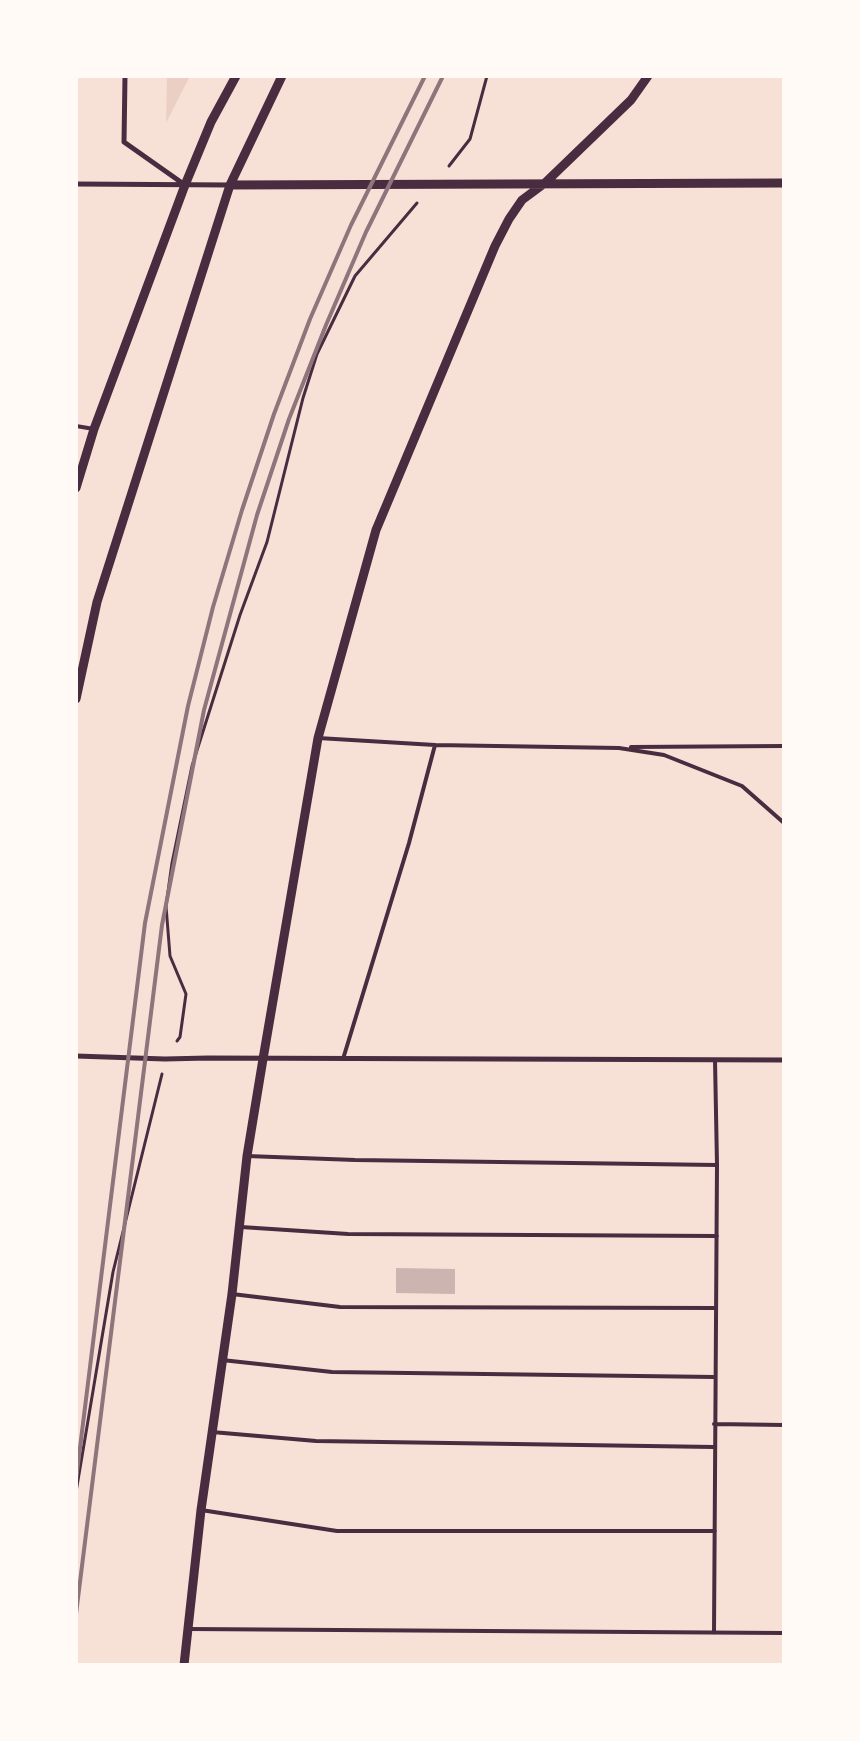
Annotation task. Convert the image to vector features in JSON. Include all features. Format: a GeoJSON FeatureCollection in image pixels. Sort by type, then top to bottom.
{"type":"FeatureCollection","features":[{"type":"Feature","properties":{"kind":"street"},"geometry":{"type":"LineString","coordinates":[[125,76],[124,142],[185,184]]}},
{"type":"Feature","properties":{"kind":"street"},"geometry":{"type":"LineString","coordinates":[[76,488],[94,429],[185,184],[211,122],[236,76]]}},
{"type":"Feature","properties":{"kind":"street"},"geometry":{"type":"LineString","coordinates":[[76,699],[97,602],[230,185],[282,76]]}},
{"type":"Feature","properties":{"kind":"street"},"geometry":{"type":"LineString","coordinates":[[184,1665],[201,1510],[232,1294],[247,1156],[263,1059],[318,738],[380,521],[495,246],[522,200],[545,183],[631,100],[648,76]]}},
{"type":"Feature","properties":{"kind":"street"},"geometry":{"type":"LineString","coordinates":[[76,184],[784,183]]}},
{"type":"Feature","properties":{"kind":"street"},"geometry":{"type":"LineString","coordinates":[[76,1056],[165,1059],[784,1060]]}},
{"type":"Feature","properties":{"kind":"lane"},"geometry":{"type":"LineString","coordinates":[[76,426],[94,429]]}},
{"type":"Feature","properties":{"kind":"lane"},"geometry":{"type":"LineString","coordinates":[[318,738],[435,745],[619,748],[784,746]]}},
{"type":"Feature","properties":{"kind":"lane"},"geometry":{"type":"LineString","coordinates":[[343,1059],[410,843],[435,745]]}},
{"type":"Feature","properties":{"kind":"lane"},"geometry":{"type":"LineString","coordinates":[[619,748],[664,755],[742,786],[784,823]]}},
{"type":"Feature","properties":{"kind":"lane"},"geometry":{"type":"LineString","coordinates":[[714,1633],[714,1424],[717,1236],[715,1060]]}},
{"type":"Feature","properties":{"kind":"lane"},"geometry":{"type":"LineString","coordinates":[[247,1156],[354,1160],[717,1165]]}},
{"type":"Feature","properties":{"kind":"lane"},"geometry":{"type":"LineString","coordinates":[[238,1227],[348,1234],[717,1236]]}},
{"type":"Feature","properties":{"kind":"lane"},"geometry":{"type":"LineString","coordinates":[[232,1294],[340,1307],[716,1308]]}},
{"type":"Feature","properties":{"kind":"lane"},"geometry":{"type":"LineString","coordinates":[[222,1360],[332,1372],[715,1376]]}},
{"type":"Feature","properties":{"kind":"lane"},"geometry":{"type":"LineString","coordinates":[[714,1424],[784,1425]]}},
{"type":"Feature","properties":{"kind":"lane"},"geometry":{"type":"LineString","coordinates":[[212,1432],[316,1442],[714,1447]]}},
{"type":"Feature","properties":{"kind":"lane"},"geometry":{"type":"LineString","coordinates":[[201,1510],[337,1532],[715,1531]]}},
{"type":"Feature","properties":{"kind":"lane"},"geometry":{"type":"LineString","coordinates":[[188,1629],[784,1633]]}},
{"type":"Feature","properties":{"kind":"path"},"geometry":{"type":"LineString","coordinates":[[76,1492],[112,1272],[165,1059],[180,1037],[186,994],[170,956],[166,906],[172,863],[192,766],[240,615],[267,542],[303,398],[317,354],[355,276],[470,139],[487,76]]}},
{"type":"Feature","properties":{"kind":"shaded area"},"geometry":{"type":"Polygon","coordinates":[[[167,76],[190,76],[166,123],[167,76]]]}},
{"type":"Feature","properties":{"kind":"building"},"geometry":{"type":"Polygon","coordinates":[[[396,1268],[455,1269],[455,1294],[396,1293],[396,1268]]]}},
{"type":"Feature","properties":{"kind":"railway"},"geometry":{"type":"LineString","coordinates":[[76,1480],[145,923],[188,706],[213,607],[242,510],[274,414],[310,319],[351,225],[425,76]]}},
{"type":"Feature","properties":{"kind":"railway"},"geometry":{"type":"LineString","coordinates":[[76,1614],[162,925],[204,710],[257,515],[289,419],[326,325],[366,232],[443,76]]}}]}
